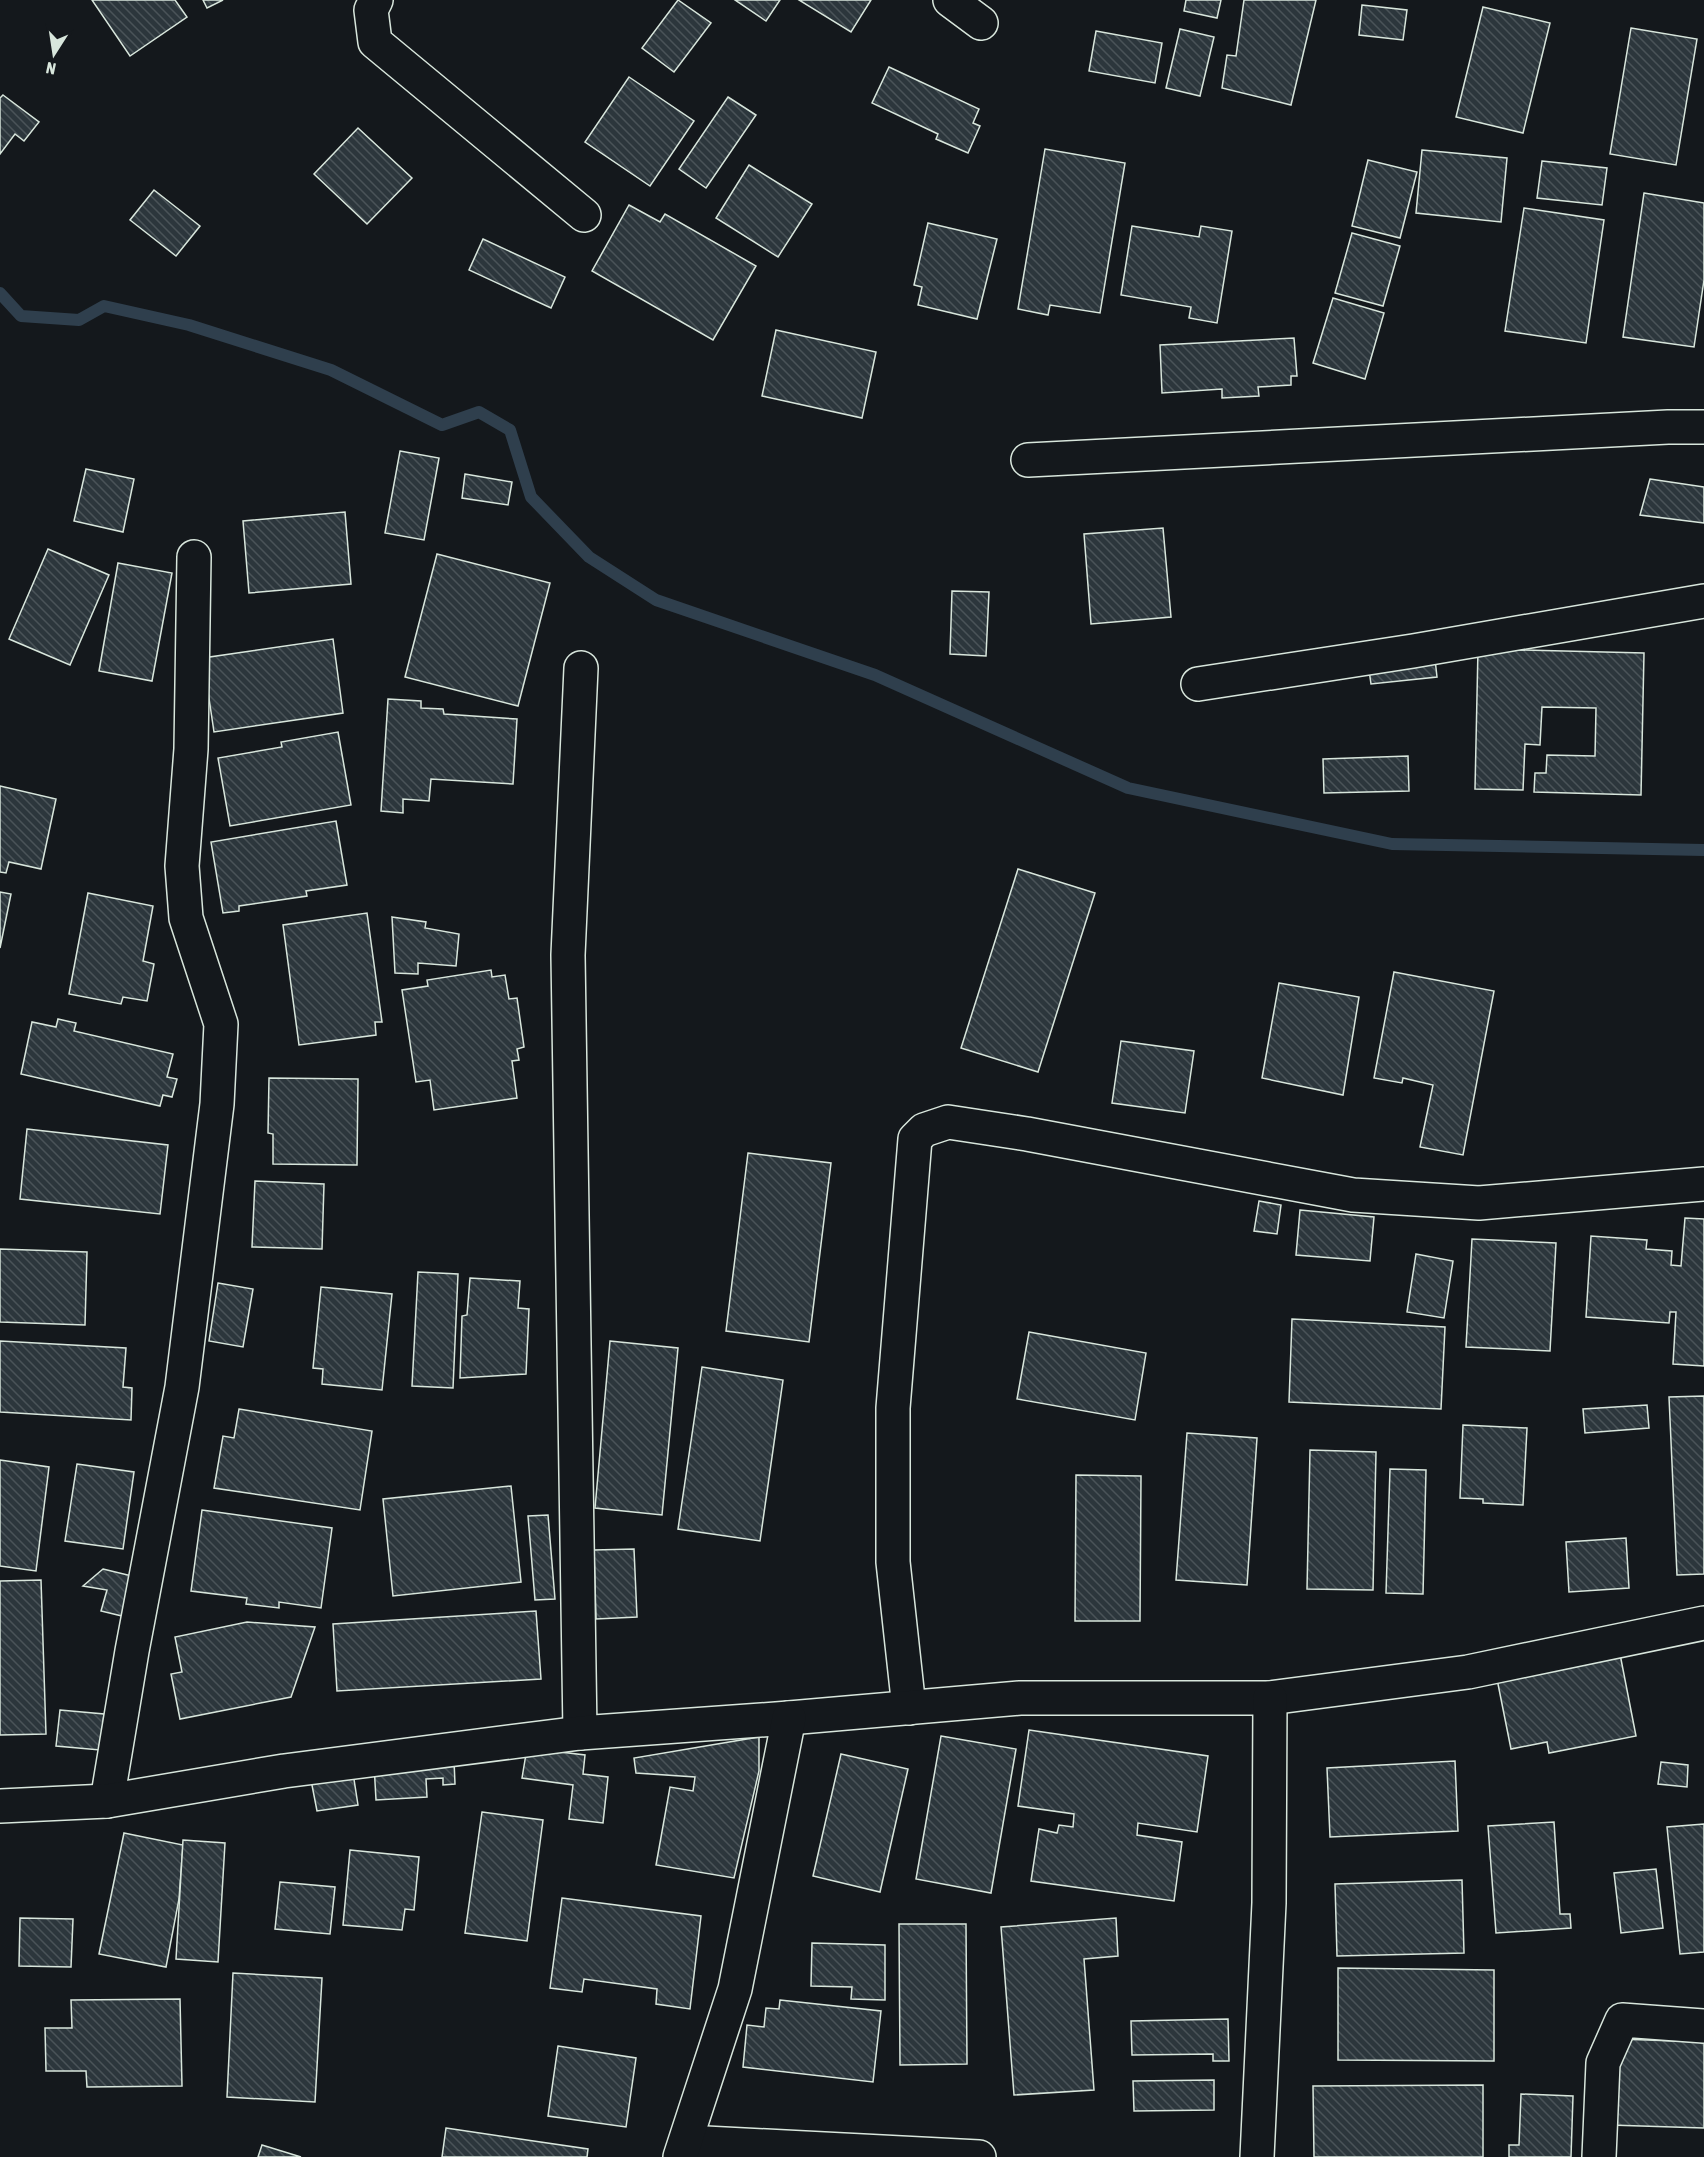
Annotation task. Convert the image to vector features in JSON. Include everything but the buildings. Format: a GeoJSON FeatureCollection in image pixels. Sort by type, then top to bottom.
{"type":"FeatureCollection","features":[{"type":"Feature","properties":{"kind":"street"},"geometry":{"type":"LineString","coordinates":[[376,0],[371,10],[375,42],[584,215]]}},
{"type":"Feature","properties":{"kind":"street"},"geometry":{"type":"LineString","coordinates":[[950,0],[981,23]]}},
{"type":"Feature","properties":{"kind":"street"},"geometry":{"type":"LineString","coordinates":[[1028,460],[1704,427]]}},
{"type":"Feature","properties":{"kind":"street"},"geometry":{"type":"LineString","coordinates":[[107,1801],[132,1651],[182,1387],[217,1104],[221,1024],[186,918],[182,866],[191,750],[194,556]]}},
{"type":"Feature","properties":{"kind":"street"},"geometry":{"type":"LineString","coordinates":[[1198,684],[1413,651],[1704,601]]}},
{"type":"Feature","properties":{"kind":"street"},"geometry":{"type":"LineString","coordinates":[[580,1733],[568,955],[581,668]]}},
{"type":"Feature","properties":{"kind":"street"},"geometry":{"type":"LineString","coordinates":[[909,1707],[893,1562],[893,1408],[915,1140],[924,1130],[948,1122],[982,1127],[1353,1195],[1479,1203],[1704,1184]]}},
{"type":"Feature","properties":{"kind":"street"},"geometry":{"type":"LineString","coordinates":[[0,1806],[107,1801],[284,1771],[580,1733],[1020,1698],[1270,1698],[1468,1672],[1704,1623]]}},
{"type":"Feature","properties":{"kind":"street"},"geometry":{"type":"LineString","coordinates":[[1257,2157],[1269,1903],[1270,1698]]}},
{"type":"Feature","properties":{"kind":"street"},"geometry":{"type":"LineString","coordinates":[[789,1718],[735,1989],[683,2150],[979,2157]]}},
{"type":"Feature","properties":{"kind":"street"},"geometry":{"type":"LineString","coordinates":[[1599,2157],[1603,2063],[1622,2020],[1704,2026]]}},
{"type":"Feature","properties":{"kind":"waterway"},"geometry":{"type":"LineString","coordinates":[[0,293],[21,316],[79,320],[104,306],[189,325],[331,370],[442,425],[479,412],[510,430],[531,497],[589,557],[656,600],[875,675],[1128,788],[1392,844],[1704,850]]}}]}
